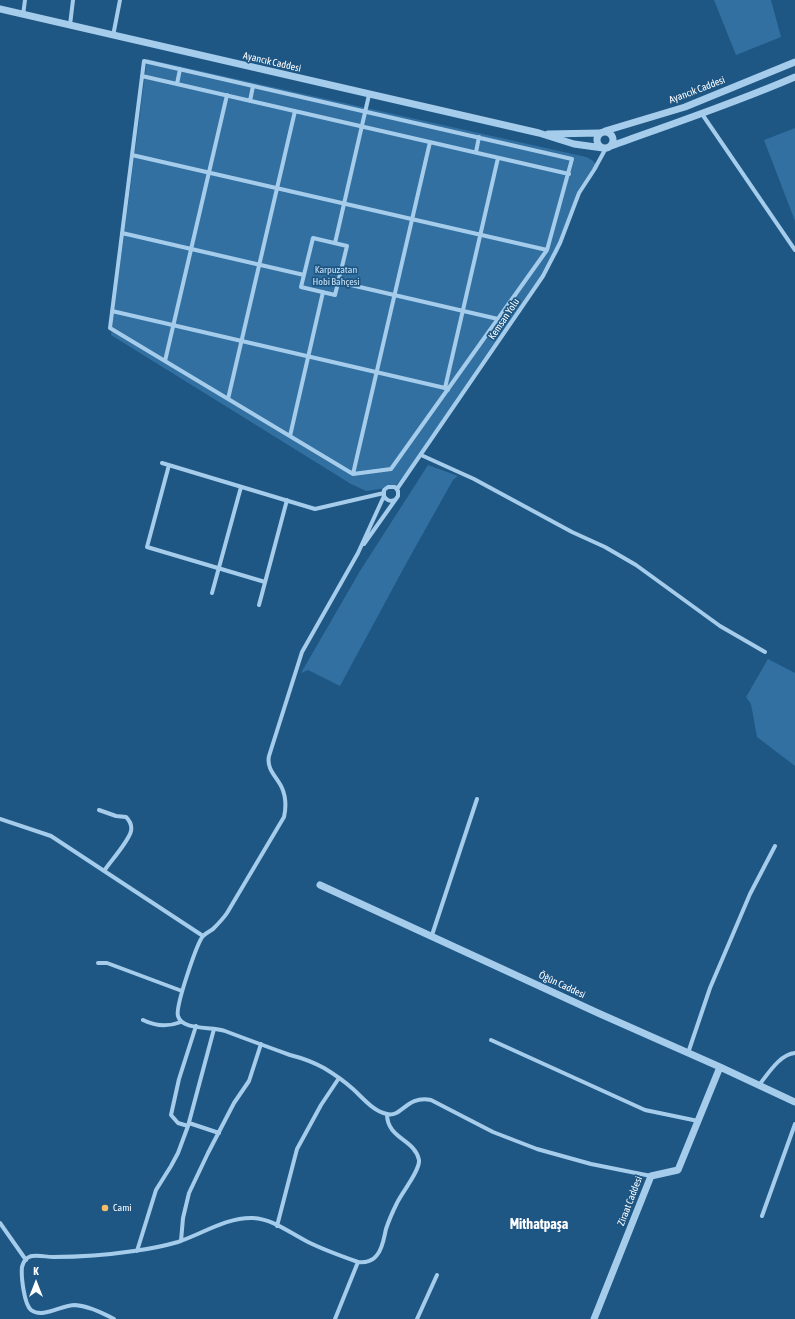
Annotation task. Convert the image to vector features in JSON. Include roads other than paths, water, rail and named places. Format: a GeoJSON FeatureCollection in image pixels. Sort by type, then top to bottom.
{"type":"FeatureCollection","features":[{"type":"Feature","properties":{"kind":"street"},"geometry":{"type":"LineString","coordinates":[[23,14],[26,0]]}},
{"type":"Feature","properties":{"kind":"street"},"geometry":{"type":"LineString","coordinates":[[70,26],[73,0]]}},
{"type":"Feature","properties":{"kind":"street"},"geometry":{"type":"LineString","coordinates":[[113,36],[120,0]]}},
{"type":"Feature","properties":{"kind":"street","name":"Ayancık Caddesi"},"geometry":{"type":"LineString","coordinates":[[0,9],[539,133],[574,144],[606,147],[702,114],[764,90],[795,76]]}},
{"type":"Feature","properties":{"kind":"street"},"geometry":{"type":"LineString","coordinates":[[144,61],[572,159],[547,250],[446,389],[391,470],[353,474],[110,328],[142,76],[144,61]]}},
{"type":"Feature","properties":{"kind":"street","name":"Ayancık Caddesi"},"geometry":{"type":"LineString","coordinates":[[539,133],[566,134],[603,132],[685,107],[795,62]]}},
{"type":"Feature","properties":{"kind":"street"},"geometry":{"type":"LineString","coordinates":[[177,84],[180,69]]}},
{"type":"Feature","properties":{"kind":"street"},"geometry":{"type":"LineString","coordinates":[[142,76],[569,174]]}},
{"type":"Feature","properties":{"kind":"street"},"geometry":{"type":"LineString","coordinates":[[250,101],[253,86]]}},
{"type":"Feature","properties":{"kind":"street"},"geometry":{"type":"LineString","coordinates":[[165,361],[227,95]]}},
{"type":"Feature","properties":{"kind":"street"},"geometry":{"type":"LineString","coordinates":[[335,243],[369,95]]}},
{"type":"Feature","properties":{"kind":"street"},"geometry":{"type":"LineString","coordinates":[[228,399],[295,111]]}},
{"type":"Feature","properties":{"kind":"street"},"geometry":{"type":"LineString","coordinates":[[702,114],[795,250]]}},
{"type":"Feature","properties":{"kind":"street"},"geometry":{"type":"LineString","coordinates":[[603,132],[610,133],[614,142],[606,147],[599,145],[597,140],[603,132]]}},
{"type":"Feature","properties":{"kind":"street"},"geometry":{"type":"LineString","coordinates":[[476,152],[479,137]]}},
{"type":"Feature","properties":{"kind":"street"},"geometry":{"type":"LineString","coordinates":[[353,474],[430,142]]}},
{"type":"Feature","properties":{"kind":"street","name":"Kemsan Yolu"},"geometry":{"type":"LineString","coordinates":[[397,489],[543,276],[560,243],[579,193],[594,170],[606,147]]}},
{"type":"Feature","properties":{"kind":"street"},"geometry":{"type":"LineString","coordinates":[[132,155],[547,250]]}},
{"type":"Feature","properties":{"kind":"street"},"geometry":{"type":"LineString","coordinates":[[446,389],[498,158]]}},
{"type":"Feature","properties":{"kind":"street"},"geometry":{"type":"LineString","coordinates":[[122,233],[304,275]]}},
{"type":"Feature","properties":{"kind":"street"},"geometry":{"type":"LineString","coordinates":[[313,238],[347,246],[335,295],[301,287],[304,275],[313,238]]}},
{"type":"Feature","properties":{"kind":"street"},"geometry":{"type":"LineString","coordinates":[[338,282],[498,319]]}},
{"type":"Feature","properties":{"kind":"street"},"geometry":{"type":"LineString","coordinates":[[290,436],[323,292]]}},
{"type":"Feature","properties":{"kind":"street"},"geometry":{"type":"LineString","coordinates":[[112,312],[446,389]]}},
{"type":"Feature","properties":{"kind":"street"},"geometry":{"type":"LineString","coordinates":[[421,454],[474,479],[572,532],[621,556],[651,575],[720,626],[765,652]]}},
{"type":"Feature","properties":{"kind":"street"},"geometry":{"type":"LineString","coordinates":[[162,463],[316,509],[384,494]]}},
{"type":"Feature","properties":{"kind":"street"},"geometry":{"type":"LineString","coordinates":[[169,465],[147,547],[266,582]]}},
{"type":"Feature","properties":{"kind":"street"},"geometry":{"type":"LineString","coordinates":[[212,593],[241,486]]}},
{"type":"Feature","properties":{"kind":"street"},"geometry":{"type":"LineString","coordinates":[[358,552],[398,494],[397,489],[393,486],[388,487],[384,494],[358,552],[302,652],[268,762],[269,767],[284,792],[286,806],[284,817],[227,913],[218,924],[203,936],[185,980],[177,1013],[178,1016],[181,1022],[187,1025],[222,1030],[316,1064],[339,1078],[369,1104],[387,1114],[399,1112],[407,1104],[414,1100],[431,1100],[494,1132],[525,1145],[591,1164],[651,1176]]}},
{"type":"Feature","properties":{"kind":"street"},"geometry":{"type":"LineString","coordinates":[[384,494],[389,501],[394,500]]}},
{"type":"Feature","properties":{"kind":"street"},"geometry":{"type":"LineString","coordinates":[[259,605],[287,500]]}},
{"type":"Feature","properties":{"kind":"street"},"geometry":{"type":"LineString","coordinates":[[432,936],[477,799]]}},
{"type":"Feature","properties":{"kind":"street"},"geometry":{"type":"LineString","coordinates":[[99,810],[116,816],[126,817],[131,826],[130,836],[104,871]]}},
{"type":"Feature","properties":{"kind":"street"},"geometry":{"type":"LineString","coordinates":[[0,819],[51,836],[203,936]]}},
{"type":"Feature","properties":{"kind":"street"},"geometry":{"type":"LineString","coordinates":[[688,1053],[710,988],[750,894],[775,846]]}},
{"type":"Feature","properties":{"kind":"street","name":"Öğün Caddesi"},"geometry":{"type":"LineString","coordinates":[[320,884],[598,1013],[795,1102]]}},
{"type":"Feature","properties":{"kind":"street"},"geometry":{"type":"LineString","coordinates":[[98,963],[108,963],[182,991]]}},
{"type":"Feature","properties":{"kind":"street"},"geometry":{"type":"LineString","coordinates":[[142,1020],[164,1026],[181,1022]]}},
{"type":"Feature","properties":{"kind":"street"},"geometry":{"type":"LineString","coordinates":[[196,1026],[178,1079],[170,1115],[178,1123],[219,1133]]}},
{"type":"Feature","properties":{"kind":"street"},"geometry":{"type":"LineString","coordinates":[[137,1251],[156,1190],[174,1160],[188,1125],[214,1029]]}},
{"type":"Feature","properties":{"kind":"street"},"geometry":{"type":"LineString","coordinates":[[491,1040],[645,1110],[698,1120]]}},
{"type":"Feature","properties":{"kind":"street"},"geometry":{"type":"LineString","coordinates":[[181,1241],[182,1218],[186,1201],[234,1103],[249,1081],[261,1044]]}},
{"type":"Feature","properties":{"kind":"street"},"geometry":{"type":"LineString","coordinates":[[759,1085],[782,1058],[789,1054],[795,1053]]}},
{"type":"Feature","properties":{"kind":"street","name":"Ziraat Caddesi"},"geometry":{"type":"LineString","coordinates":[[594,1319],[651,1176],[678,1170],[720,1067]]}},
{"type":"Feature","properties":{"kind":"street"},"geometry":{"type":"LineString","coordinates":[[277,1226],[298,1149],[321,1105],[339,1078]]}},
{"type":"Feature","properties":{"kind":"street"},"geometry":{"type":"LineString","coordinates":[[114,1319],[96,1311],[77,1306],[68,1306],[43,1313],[36,1313],[31,1310],[24,1298],[22,1268],[26,1260],[32,1256],[74,1257],[137,1251],[181,1241],[238,1219],[258,1219],[269,1222],[308,1242],[358,1262],[370,1261],[376,1257],[380,1252],[386,1229],[401,1194],[419,1166],[419,1159],[414,1149],[392,1131],[388,1123],[387,1114]]}},
{"type":"Feature","properties":{"kind":"street"},"geometry":{"type":"LineString","coordinates":[[762,1216],[795,1124]]}},
{"type":"Feature","properties":{"kind":"street"},"geometry":{"type":"LineString","coordinates":[[0,1223],[26,1260]]}},
{"type":"Feature","properties":{"kind":"street"},"geometry":{"type":"LineString","coordinates":[[335,1319],[358,1262]]}},
{"type":"Feature","properties":{"kind":"street"},"geometry":{"type":"LineString","coordinates":[[417,1319],[437,1275]]}},
{"type":"Feature","properties":{"kind":"place","name":"Cami"},"geometry":{"type":"Point","coordinates":[105,1208]}},
{"type":"Feature","properties":{"kind":"district","name":"Mithatpaşa"},"geometry":{"type":"Point","coordinates":[539,1225]}},
{"type":"Feature","properties":{"kind":"park label","name":"Karpuzatan Hobi Bahçesi"},"geometry":{"type":"Point","coordinates":[336,276]}}]}
